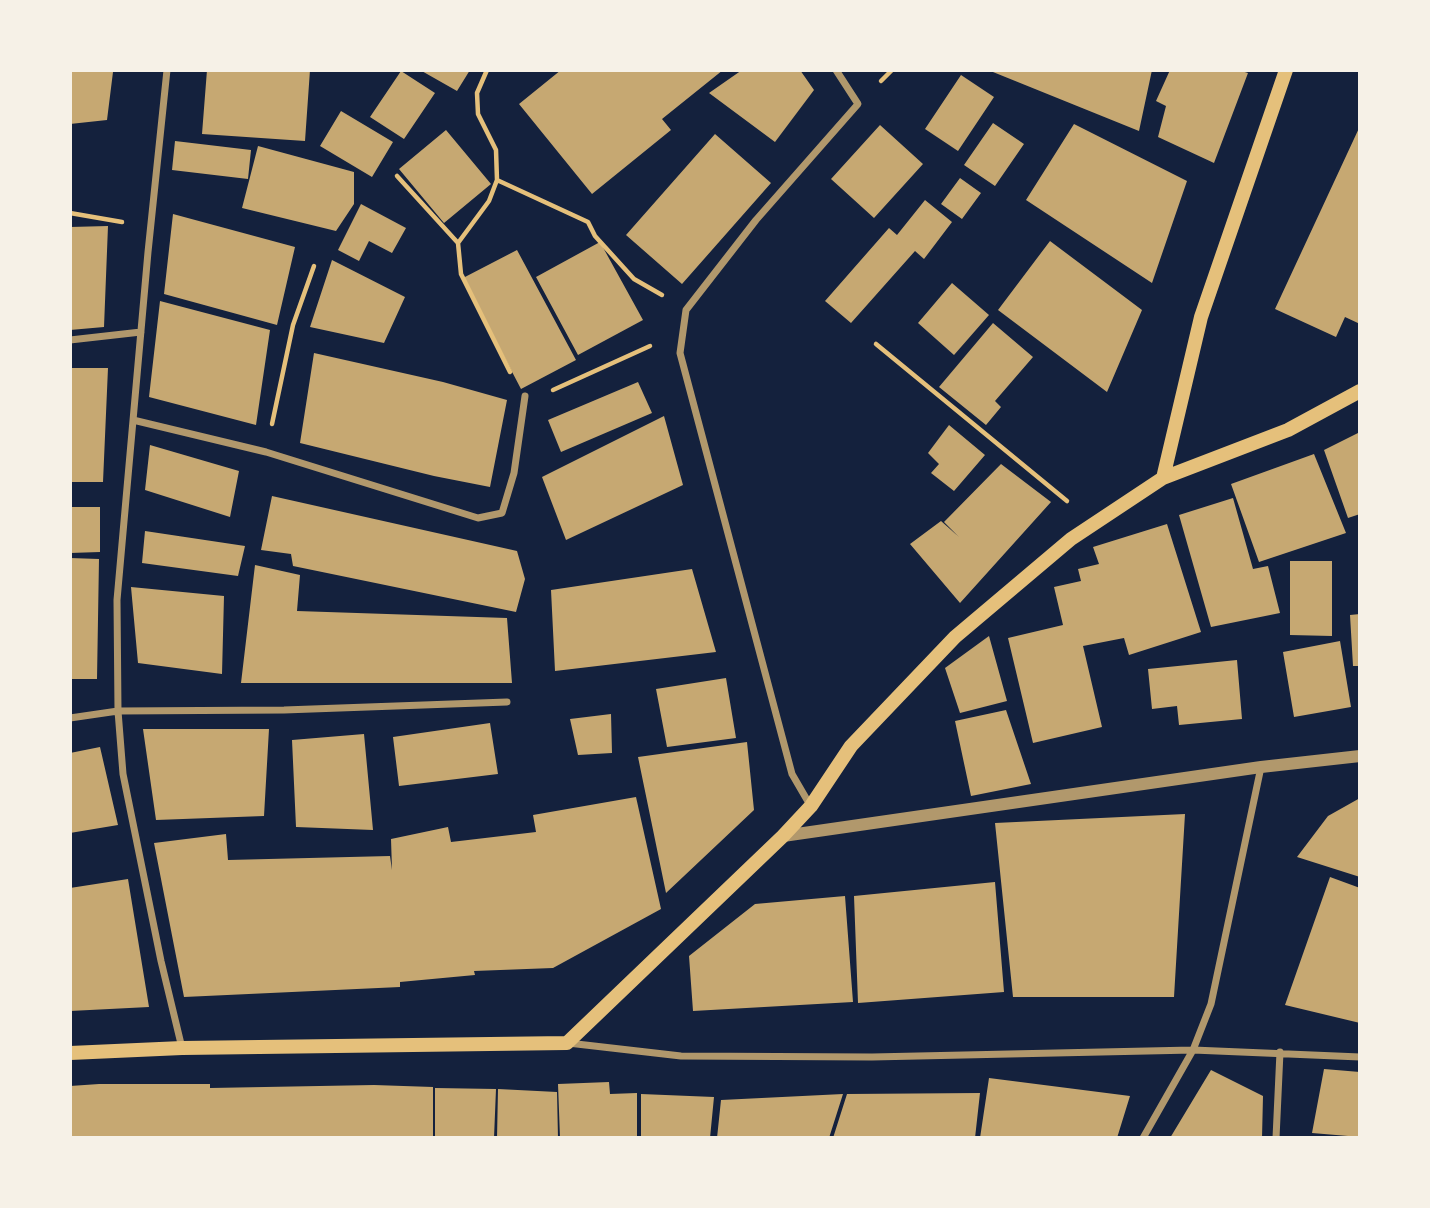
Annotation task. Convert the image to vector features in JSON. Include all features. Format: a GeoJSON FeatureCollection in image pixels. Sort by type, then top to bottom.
{"type":"FeatureCollection","features":[{"type":"Feature","properties":{"kind":"main road"},"geometry":{"type":"LineString","coordinates":[[1163,478],[1201,317],[1286,70]]}},
{"type":"Feature","properties":{"kind":"main road"},"geometry":{"type":"LineString","coordinates":[[70,1053],[182,1048],[567,1042],[783,836],[811,806],[851,746],[955,636],[1072,539],[1163,478],[1288,430],[1360,391]]}},
{"type":"Feature","properties":{"kind":"street"},"geometry":{"type":"LineString","coordinates":[[167,70],[117,600],[118,711],[123,775],[161,961],[182,1048]]}},
{"type":"Feature","properties":{"kind":"street"},"geometry":{"type":"LineString","coordinates":[[811,806],[792,774],[680,353],[686,310],[756,220],[858,104],[836,70]]}},
{"type":"Feature","properties":{"kind":"street"},"geometry":{"type":"LineString","coordinates":[[70,340],[141,332]]}},
{"type":"Feature","properties":{"kind":"street"},"geometry":{"type":"LineString","coordinates":[[133,420],[266,452],[478,518],[502,513],[514,473],[526,396]]}},
{"type":"Feature","properties":{"kind":"street"},"geometry":{"type":"LineString","coordinates":[[70,718],[118,711],[284,710],[507,702]]}},
{"type":"Feature","properties":{"kind":"street"},"geometry":{"type":"LineString","coordinates":[[783,836],[1261,766],[1360,755]]}},
{"type":"Feature","properties":{"kind":"street"},"geometry":{"type":"LineString","coordinates":[[1143,1138],[1193,1050],[1211,1004],[1261,766]]}},
{"type":"Feature","properties":{"kind":"street"},"geometry":{"type":"LineString","coordinates":[[567,1042],[681,1056],[872,1057],[1193,1050],[1360,1057]]}},
{"type":"Feature","properties":{"kind":"street"},"geometry":{"type":"LineString","coordinates":[[1276,1138],[1280,1052]]}},
{"type":"Feature","properties":{"kind":"path"},"geometry":{"type":"LineString","coordinates":[[458,243],[489,201],[498,180],[496,150],[478,114],[477,93],[487,70]]}},
{"type":"Feature","properties":{"kind":"path"},"geometry":{"type":"LineString","coordinates":[[397,176],[458,243],[461,274],[516,383],[526,396],[543,395],[633,352],[682,335]]}},
{"type":"Feature","properties":{"kind":"path"},"geometry":{"type":"LineString","coordinates":[[498,180],[588,222],[595,236],[634,279],[686,310]]}},
{"type":"Feature","properties":{"kind":"path"},"geometry":{"type":"LineString","coordinates":[[70,213],[151,227]]}},
{"type":"Feature","properties":{"kind":"path"},"geometry":{"type":"LineString","coordinates":[[266,452],[293,325],[314,266]]}},
{"type":"Feature","properties":{"kind":"path"},"geometry":{"type":"LineString","coordinates":[[876,344],[1095,524]]}},
{"type":"Feature","properties":{"kind":"building"},"geometry":{"type":"Polygon","coordinates":[[[207,70],[310,70],[305,141],[202,134],[207,70]]]}},
{"type":"Feature","properties":{"kind":"building"},"geometry":{"type":"Polygon","coordinates":[[[420,70],[470,70],[457,91],[420,70]]]}},
{"type":"Feature","properties":{"kind":"building"},"geometry":{"type":"Polygon","coordinates":[[[561,70],[723,70],[662,119],[671,130],[592,194],[519,104],[561,70]]]}},
{"type":"Feature","properties":{"kind":"building"},"geometry":{"type":"Polygon","coordinates":[[[742,70],[800,70],[814,90],[775,142],[709,93],[742,70]]]}},
{"type":"Feature","properties":{"kind":"building"},"geometry":{"type":"Polygon","coordinates":[[[988,70],[1152,70],[1139,131],[988,70]]]}},
{"type":"Feature","properties":{"kind":"building"},"geometry":{"type":"Polygon","coordinates":[[[1170,70],[1238,70],[1248,73],[1214,163],[1158,137],[1166,106],[1156,101],[1170,70]]]}},
{"type":"Feature","properties":{"kind":"building"},"geometry":{"type":"Polygon","coordinates":[[[70,71],[113,72],[107,120],[70,124],[70,71]]]}},
{"type":"Feature","properties":{"kind":"building"},"geometry":{"type":"Polygon","coordinates":[[[401,71],[435,93],[404,139],[370,117],[401,71]]]}},
{"type":"Feature","properties":{"kind":"building"},"geometry":{"type":"Polygon","coordinates":[[[961,75],[994,97],[958,151],[925,129],[961,75]]]}},
{"type":"Feature","properties":{"kind":"building"},"geometry":{"type":"Polygon","coordinates":[[[341,111],[393,142],[372,177],[320,146],[341,111]]]}},
{"type":"Feature","properties":{"kind":"building"},"geometry":{"type":"Polygon","coordinates":[[[993,123],[1024,144],[995,186],[964,165],[993,123]]]}},
{"type":"Feature","properties":{"kind":"building"},"geometry":{"type":"Polygon","coordinates":[[[1074,124],[1187,181],[1152,283],[1026,200],[1074,124]]]}},
{"type":"Feature","properties":{"kind":"building"},"geometry":{"type":"Polygon","coordinates":[[[880,125],[923,164],[874,218],[831,179],[880,125]]]}},
{"type":"Feature","properties":{"kind":"building"},"geometry":{"type":"Polygon","coordinates":[[[1360,126],[1360,324],[1345,317],[1336,337],[1275,309],[1360,126]]]}},
{"type":"Feature","properties":{"kind":"building"},"geometry":{"type":"Polygon","coordinates":[[[446,130],[491,184],[444,223],[399,169],[446,130]]]}},
{"type":"Feature","properties":{"kind":"building"},"geometry":{"type":"Polygon","coordinates":[[[715,134],[771,183],[682,284],[626,235],[715,134]]]}},
{"type":"Feature","properties":{"kind":"building"},"geometry":{"type":"Polygon","coordinates":[[[175,141],[251,150],[248,179],[172,170],[175,141]]]}},
{"type":"Feature","properties":{"kind":"building"},"geometry":{"type":"Polygon","coordinates":[[[258,146],[354,172],[354,204],[336,231],[242,208],[258,146]]]}},
{"type":"Feature","properties":{"kind":"building"},"geometry":{"type":"Polygon","coordinates":[[[960,178],[981,193],[962,219],[941,204],[960,178]]]}},
{"type":"Feature","properties":{"kind":"building"},"geometry":{"type":"Polygon","coordinates":[[[925,200],[952,222],[924,259],[915,251],[851,323],[825,301],[889,228],[897,235],[925,200]]]}},
{"type":"Feature","properties":{"kind":"building"},"geometry":{"type":"Polygon","coordinates":[[[361,204],[406,228],[392,253],[369,241],[359,261],[338,250],[361,204]]]}},
{"type":"Feature","properties":{"kind":"building"},"geometry":{"type":"Polygon","coordinates":[[[173,214],[295,247],[277,325],[164,294],[173,214]]]}},
{"type":"Feature","properties":{"kind":"building"},"geometry":{"type":"Polygon","coordinates":[[[108,226],[104,327],[70,330],[70,227],[108,226]]]}},
{"type":"Feature","properties":{"kind":"building"},"geometry":{"type":"Polygon","coordinates":[[[1050,241],[1142,310],[1107,392],[998,310],[1050,241]]]}},
{"type":"Feature","properties":{"kind":"building"},"geometry":{"type":"Polygon","coordinates":[[[600,242],[643,320],[578,355],[536,277],[600,242]]]}},
{"type":"Feature","properties":{"kind":"building"},"geometry":{"type":"Polygon","coordinates":[[[517,250],[576,360],[521,389],[463,278],[517,250]]]}},
{"type":"Feature","properties":{"kind":"building"},"geometry":{"type":"Polygon","coordinates":[[[332,260],[405,297],[384,343],[310,327],[332,260]]]}},
{"type":"Feature","properties":{"kind":"building"},"geometry":{"type":"Polygon","coordinates":[[[952,283],[989,315],[954,355],[918,323],[952,283]]]}},
{"type":"Feature","properties":{"kind":"building"},"geometry":{"type":"Polygon","coordinates":[[[160,301],[270,330],[256,425],[149,397],[160,301]]]}},
{"type":"Feature","properties":{"kind":"building"},"geometry":{"type":"Polygon","coordinates":[[[993,323],[1033,357],[995,401],[1001,407],[986,425],[939,387],[993,323]]]}},
{"type":"Feature","properties":{"kind":"building"},"geometry":{"type":"Polygon","coordinates":[[[314,353],[443,382],[507,400],[490,487],[300,443],[314,353]]]}},
{"type":"Feature","properties":{"kind":"building"},"geometry":{"type":"Polygon","coordinates":[[[70,368],[108,368],[103,482],[70,482],[70,368]]]}},
{"type":"Feature","properties":{"kind":"building"},"geometry":{"type":"Polygon","coordinates":[[[638,382],[652,413],[561,452],[548,420],[638,382]]]}},
{"type":"Feature","properties":{"kind":"building"},"geometry":{"type":"Polygon","coordinates":[[[664,416],[683,485],[566,540],[542,477],[664,416]]]}},
{"type":"Feature","properties":{"kind":"building"},"geometry":{"type":"Polygon","coordinates":[[[949,425],[985,455],[954,491],[931,473],[939,464],[928,453],[949,425]]]}},
{"type":"Feature","properties":{"kind":"building"},"geometry":{"type":"Polygon","coordinates":[[[1360,432],[1360,514],[1348,518],[1324,450],[1360,432]]]}},
{"type":"Feature","properties":{"kind":"building"},"geometry":{"type":"Polygon","coordinates":[[[150,445],[239,471],[230,517],[145,490],[150,445]]]}},
{"type":"Feature","properties":{"kind":"building"},"geometry":{"type":"Polygon","coordinates":[[[1314,454],[1346,533],[1259,562],[1231,484],[1314,454]]]}},
{"type":"Feature","properties":{"kind":"building"},"geometry":{"type":"Polygon","coordinates":[[[1001,464],[1051,502],[960,603],[910,544],[941,521],[959,537],[944,522],[1001,464]]]}},
{"type":"Feature","properties":{"kind":"building"},"geometry":{"type":"Polygon","coordinates":[[[272,496],[517,551],[525,579],[516,612],[293,566],[291,554],[261,550],[272,496]]]}},
{"type":"Feature","properties":{"kind":"building"},"geometry":{"type":"Polygon","coordinates":[[[1233,498],[1253,569],[1268,566],[1280,613],[1211,627],[1179,515],[1233,498]]]}},
{"type":"Feature","properties":{"kind":"building"},"geometry":{"type":"Polygon","coordinates":[[[70,507],[100,507],[100,552],[70,553],[70,507]]]}},
{"type":"Feature","properties":{"kind":"building"},"geometry":{"type":"Polygon","coordinates":[[[1167,524],[1201,632],[1129,655],[1124,638],[1083,646],[1102,727],[1033,743],[1008,638],[1063,625],[1054,587],[1081,581],[1078,569],[1099,564],[1093,547],[1167,524]]]}},
{"type":"Feature","properties":{"kind":"building"},"geometry":{"type":"Polygon","coordinates":[[[145,531],[245,546],[238,576],[142,563],[145,531]]]}},
{"type":"Feature","properties":{"kind":"building"},"geometry":{"type":"Polygon","coordinates":[[[70,558],[99,559],[97,679],[70,679],[70,558]]]}},
{"type":"Feature","properties":{"kind":"building"},"geometry":{"type":"Polygon","coordinates":[[[1290,561],[1332,561],[1332,636],[1290,635],[1290,561]]]}},
{"type":"Feature","properties":{"kind":"building"},"geometry":{"type":"Polygon","coordinates":[[[255,565],[300,575],[297,611],[507,618],[512,683],[241,683],[255,565]]]}},
{"type":"Feature","properties":{"kind":"building"},"geometry":{"type":"Polygon","coordinates":[[[692,569],[716,652],[555,671],[551,590],[692,569]]]}},
{"type":"Feature","properties":{"kind":"building"},"geometry":{"type":"Polygon","coordinates":[[[131,587],[224,596],[222,674],[138,663],[131,587]]]}},
{"type":"Feature","properties":{"kind":"building"},"geometry":{"type":"Polygon","coordinates":[[[1360,614],[1360,666],[1353,666],[1350,615],[1360,614]]]}},
{"type":"Feature","properties":{"kind":"building"},"geometry":{"type":"Polygon","coordinates":[[[989,636],[1007,701],[960,713],[945,668],[989,636]]]}},
{"type":"Feature","properties":{"kind":"building"},"geometry":{"type":"Polygon","coordinates":[[[1340,641],[1351,707],[1294,717],[1283,652],[1340,641]]]}},
{"type":"Feature","properties":{"kind":"building"},"geometry":{"type":"Polygon","coordinates":[[[1237,660],[1242,719],[1179,725],[1177,706],[1152,709],[1148,669],[1237,660]]]}},
{"type":"Feature","properties":{"kind":"building"},"geometry":{"type":"Polygon","coordinates":[[[726,678],[736,738],[667,747],[656,689],[726,678]]]}},
{"type":"Feature","properties":{"kind":"building"},"geometry":{"type":"Polygon","coordinates":[[[1006,710],[1031,784],[971,796],[955,721],[1006,710]]]}},
{"type":"Feature","properties":{"kind":"building"},"geometry":{"type":"Polygon","coordinates":[[[611,714],[612,753],[578,755],[570,719],[611,714]]]}},
{"type":"Feature","properties":{"kind":"building"},"geometry":{"type":"Polygon","coordinates":[[[490,723],[498,774],[399,786],[393,737],[490,723]]]}},
{"type":"Feature","properties":{"kind":"building"},"geometry":{"type":"Polygon","coordinates":[[[143,729],[269,729],[264,816],[156,820],[143,729]]]}},
{"type":"Feature","properties":{"kind":"building"},"geometry":{"type":"Polygon","coordinates":[[[364,734],[373,830],[296,827],[292,740],[364,734]]]}},
{"type":"Feature","properties":{"kind":"building"},"geometry":{"type":"Polygon","coordinates":[[[747,742],[754,810],[666,893],[638,757],[747,742]]]}},
{"type":"Feature","properties":{"kind":"building"},"geometry":{"type":"Polygon","coordinates":[[[100,747],[118,825],[70,833],[70,753],[100,747]]]}},
{"type":"Feature","properties":{"kind":"building"},"geometry":{"type":"Polygon","coordinates":[[[636,797],[661,909],[553,968],[474,971],[475,975],[400,982],[400,987],[184,997],[154,843],[226,834],[228,860],[390,856],[392,870],[391,839],[448,827],[451,842],[536,832],[533,815],[636,797]]]}},
{"type":"Feature","properties":{"kind":"building"},"geometry":{"type":"Polygon","coordinates":[[[1360,798],[1360,877],[1297,857],[1328,816],[1360,798]]]}},
{"type":"Feature","properties":{"kind":"building"},"geometry":{"type":"Polygon","coordinates":[[[1185,814],[1174,997],[1013,997],[995,823],[1185,814]]]}},
{"type":"Feature","properties":{"kind":"building"},"geometry":{"type":"Polygon","coordinates":[[[1330,877],[1360,888],[1360,1023],[1285,1005],[1330,877]]]}},
{"type":"Feature","properties":{"kind":"building"},"geometry":{"type":"Polygon","coordinates":[[[128,879],[149,1007],[70,1011],[70,888],[128,879]]]}},
{"type":"Feature","properties":{"kind":"building"},"geometry":{"type":"Polygon","coordinates":[[[995,882],[1004,992],[858,1003],[854,896],[995,882]]]}},
{"type":"Feature","properties":{"kind":"building"},"geometry":{"type":"Polygon","coordinates":[[[845,896],[853,1002],[693,1011],[689,956],[755,904],[845,896]]]}},
{"type":"Feature","properties":{"kind":"building"},"geometry":{"type":"Polygon","coordinates":[[[1324,1069],[1360,1072],[1360,1137],[1312,1133],[1324,1069]]]}},
{"type":"Feature","properties":{"kind":"building"},"geometry":{"type":"Polygon","coordinates":[[[1211,1070],[1263,1096],[1262,1138],[1170,1138],[1211,1070]]]}},
{"type":"Feature","properties":{"kind":"building"},"geometry":{"type":"Polygon","coordinates":[[[989,1078],[1130,1096],[1117,1138],[980,1138],[989,1078]]]}},
{"type":"Feature","properties":{"kind":"building"},"geometry":{"type":"Polygon","coordinates":[[[609,1082],[610,1094],[637,1093],[637,1138],[560,1138],[558,1084],[609,1082]]]}},
{"type":"Feature","properties":{"kind":"building"},"geometry":{"type":"Polygon","coordinates":[[[210,1084],[210,1088],[374,1085],[433,1087],[433,1138],[70,1138],[70,1086],[210,1084]]]}},
{"type":"Feature","properties":{"kind":"building"},"geometry":{"type":"Polygon","coordinates":[[[435,1088],[496,1089],[494,1138],[435,1138],[435,1088]]]}},
{"type":"Feature","properties":{"kind":"building"},"geometry":{"type":"Polygon","coordinates":[[[498,1089],[557,1092],[558,1138],[497,1138],[498,1089]]]}},
{"type":"Feature","properties":{"kind":"building"},"geometry":{"type":"Polygon","coordinates":[[[980,1093],[975,1138],[833,1138],[847,1094],[980,1093]]]}},
{"type":"Feature","properties":{"kind":"building"},"geometry":{"type":"Polygon","coordinates":[[[641,1094],[714,1097],[710,1138],[641,1138],[641,1094]]]}},
{"type":"Feature","properties":{"kind":"building"},"geometry":{"type":"Polygon","coordinates":[[[843,1094],[829,1138],[717,1138],[721,1100],[843,1094]]]}}]}
